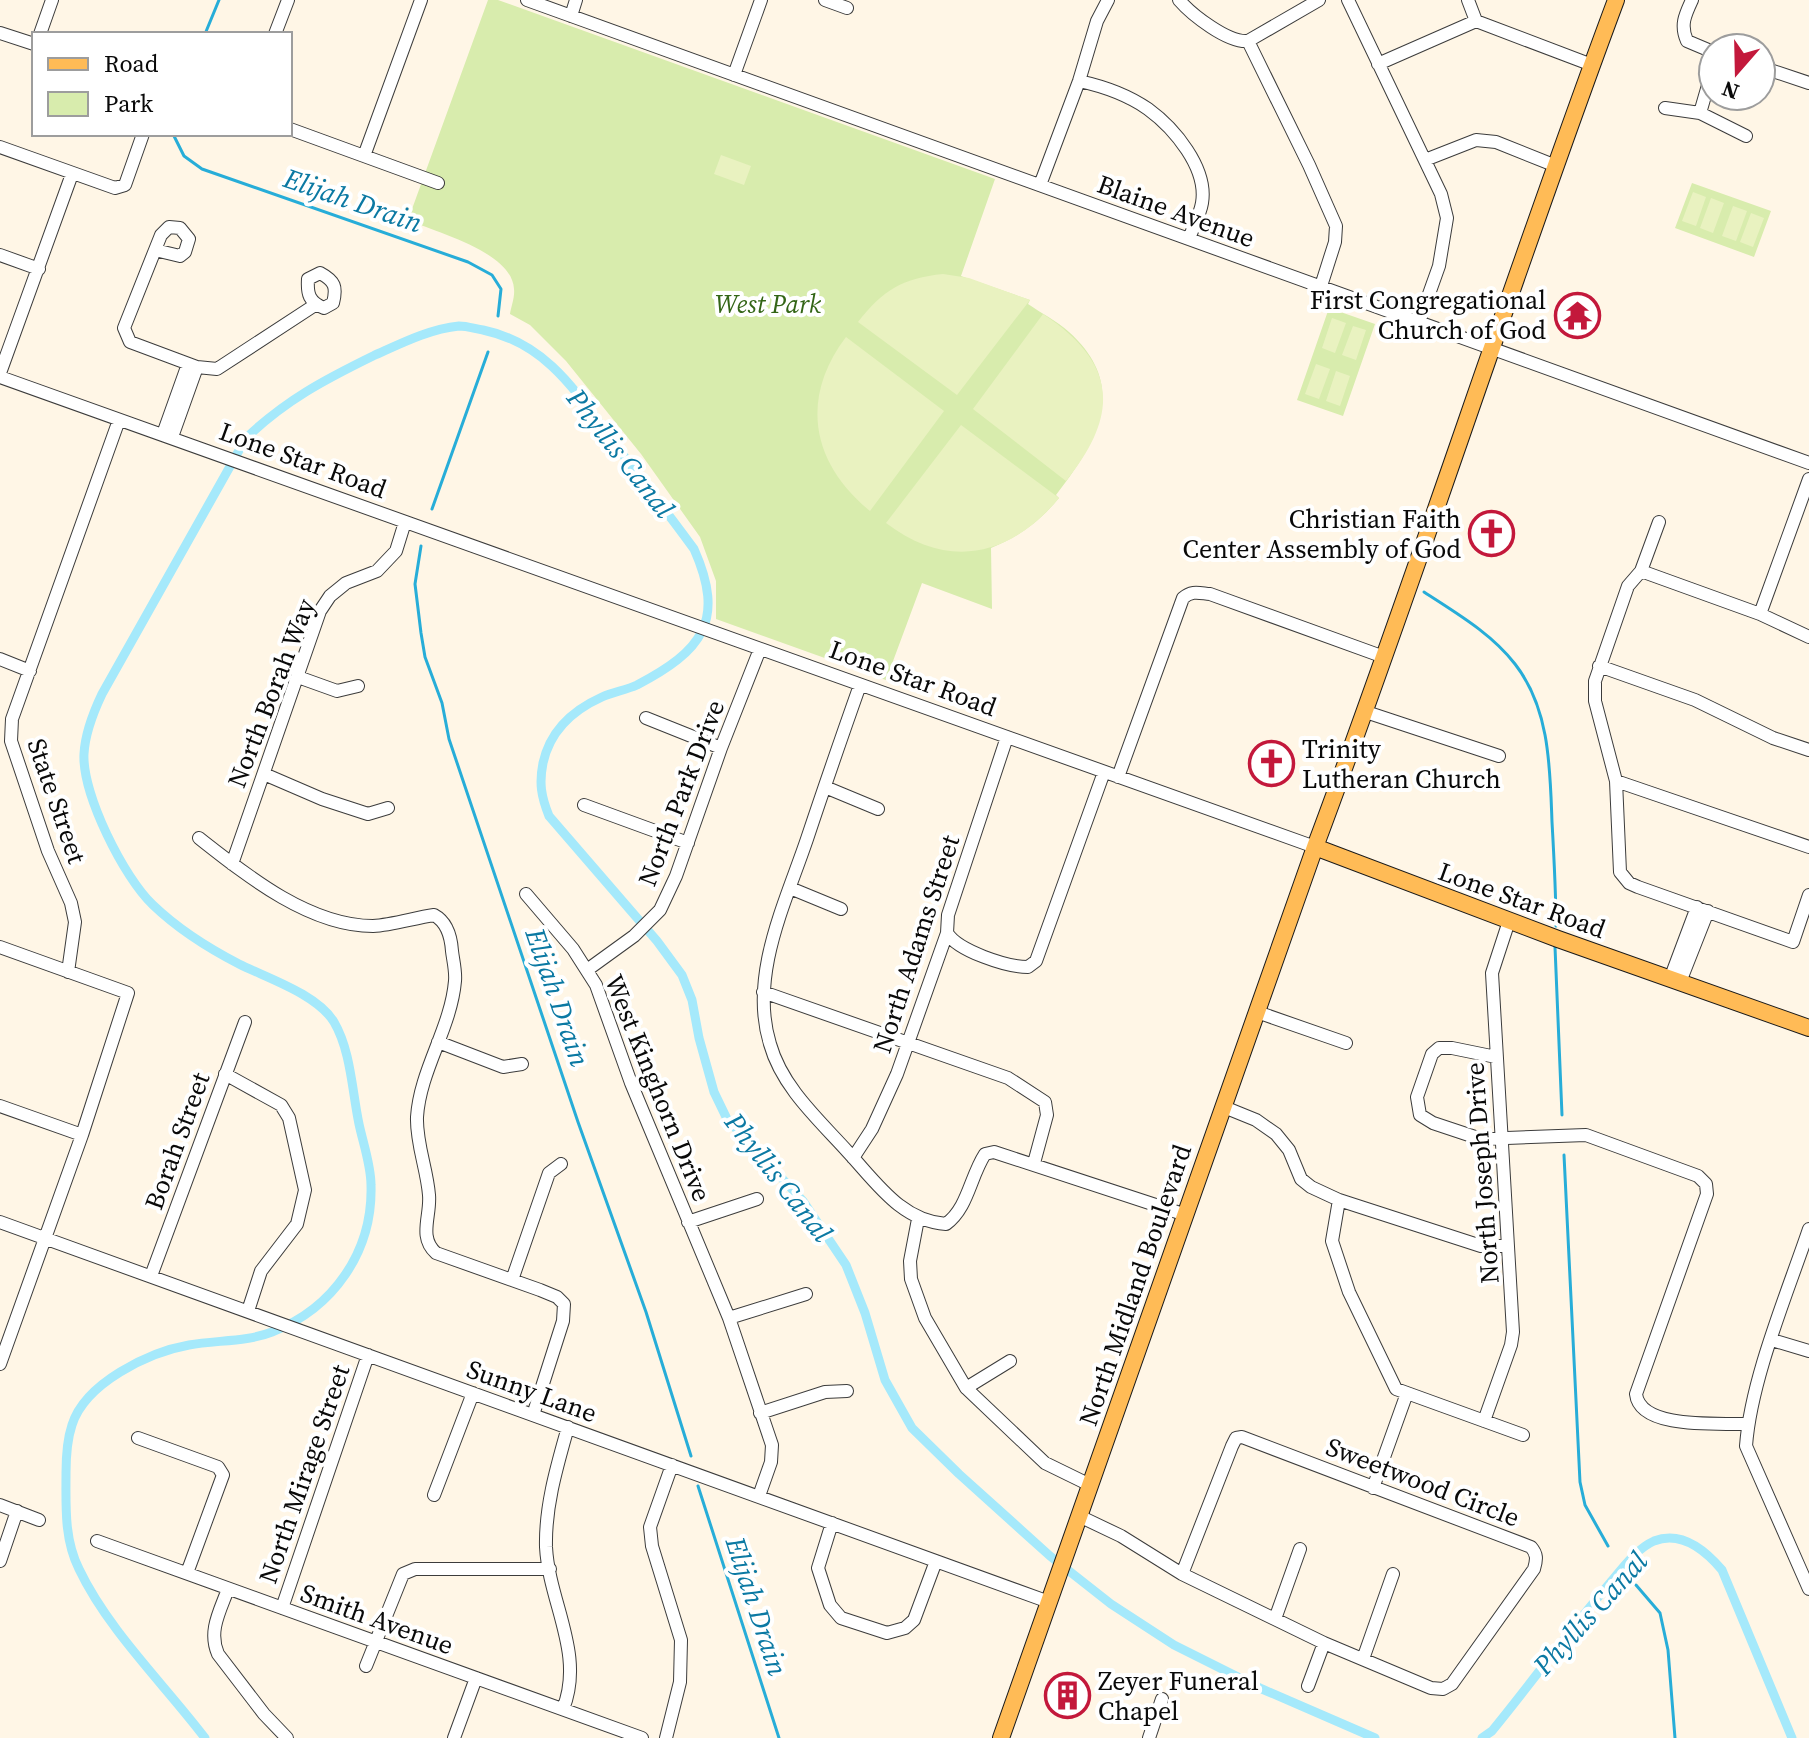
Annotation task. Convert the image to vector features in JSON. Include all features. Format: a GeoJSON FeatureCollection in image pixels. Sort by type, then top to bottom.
{"type":"FeatureCollection","features":[{"type":"Feature","properties":{"kind":"main road","name":"North Midland Boulevard"},"geometry":{"type":"LineString","coordinates":[[1001,1738],[1616,0]]}},
{"type":"Feature","properties":{"kind":"main road","name":"Lone Star Road"},"geometry":{"type":"LineString","coordinates":[[1315,847],[1509,921],[1809,1028]]}},
{"type":"Feature","properties":{"kind":"street"},"geometry":{"type":"LineString","coordinates":[[41,32],[52,0]]}},
{"type":"Feature","properties":{"kind":"street"},"geometry":{"type":"LineString","coordinates":[[276,32],[288,0]]}},
{"type":"Feature","properties":{"kind":"street"},"geometry":{"type":"LineString","coordinates":[[364,156],[421,0]]}},
{"type":"Feature","properties":{"kind":"street","name":"Blaine Avenue"},"geometry":{"type":"LineString","coordinates":[[527,0],[1809,463]]}},
{"type":"Feature","properties":{"kind":"street"},"geometry":{"type":"LineString","coordinates":[[571,16],[576,0]]}},
{"type":"Feature","properties":{"kind":"street"},"geometry":{"type":"LineString","coordinates":[[734,75],[761,0]]}},
{"type":"Feature","properties":{"kind":"street"},"geometry":{"type":"LineString","coordinates":[[825,0],[847,8]]}},
{"type":"Feature","properties":{"kind":"street"},"geometry":{"type":"LineString","coordinates":[[1040,185],[1079,81],[1097,21],[1108,0]]}},
{"type":"Feature","properties":{"kind":"street"},"geometry":{"type":"LineString","coordinates":[[1179,0],[1222,34],[1239,42],[1248,41],[1319,0]]}},
{"type":"Feature","properties":{"kind":"street"},"geometry":{"type":"LineString","coordinates":[[1348,0],[1441,194],[1447,218],[1439,266],[1419,322]]}},
{"type":"Feature","properties":{"kind":"street"},"geometry":{"type":"LineString","coordinates":[[1468,0],[1476,21]]}},
{"type":"Feature","properties":{"kind":"street"},"geometry":{"type":"LineString","coordinates":[[1692,0],[1683,21],[1683,31],[1687,41],[1697,45]]}},
{"type":"Feature","properties":{"kind":"street"},"geometry":{"type":"LineString","coordinates":[[1378,64],[1476,21],[1592,65]]}},
{"type":"Feature","properties":{"kind":"street"},"geometry":{"type":"LineString","coordinates":[[0,33],[32,43]]}},
{"type":"Feature","properties":{"kind":"street"},"geometry":{"type":"LineString","coordinates":[[1248,41],[1336,226],[1335,242],[1321,286]]}},
{"type":"Feature","properties":{"kind":"street"},"geometry":{"type":"LineString","coordinates":[[1777,72],[1809,83]]}},
{"type":"Feature","properties":{"kind":"street"},"geometry":{"type":"LineString","coordinates":[[1079,81],[1100,86],[1146,108],[1170,129],[1194,162],[1201,184],[1202,202],[1189,239]]}},
{"type":"Feature","properties":{"kind":"street"},"geometry":{"type":"LineString","coordinates":[[1665,108],[1700,113],[1746,136]]}},
{"type":"Feature","properties":{"kind":"street"},"geometry":{"type":"LineString","coordinates":[[292,130],[438,183]]}},
{"type":"Feature","properties":{"kind":"street"},"geometry":{"type":"LineString","coordinates":[[0,147],[72,174],[121,188],[125,185],[142,136]]}},
{"type":"Feature","properties":{"kind":"street"},"geometry":{"type":"LineString","coordinates":[[1425,160],[1476,140],[1496,142],[1556,166]]}},
{"type":"Feature","properties":{"kind":"street"},"geometry":{"type":"LineString","coordinates":[[0,375],[72,174]]}},
{"type":"Feature","properties":{"kind":"street"},"geometry":{"type":"LineString","coordinates":[[155,250],[124,328],[130,342],[193,366],[217,369],[315,305]]}},
{"type":"Feature","properties":{"kind":"street"},"geometry":{"type":"LineString","coordinates":[[0,255],[39,269]]}},
{"type":"Feature","properties":{"kind":"street"},"geometry":{"type":"LineString","coordinates":[[168,436],[193,366]]}},
{"type":"Feature","properties":{"kind":"street","name":"Lone Star Road"},"geometry":{"type":"LineString","coordinates":[[0,375],[1315,847]]}},
{"type":"Feature","properties":{"kind":"street","name":"State Street"},"geometry":{"type":"LineString","coordinates":[[68,972],[75,922],[71,903],[48,851],[11,741],[12,719],[119,420]]}},
{"type":"Feature","properties":{"kind":"street"},"geometry":{"type":"LineString","coordinates":[[1760,614],[1809,479]]}},
{"type":"Feature","properties":{"kind":"street","name":"North Borah Way"},"geometry":{"type":"LineString","coordinates":[[232,864],[320,611],[330,596],[346,583],[377,571],[396,551],[405,522]]}},
{"type":"Feature","properties":{"kind":"street"},"geometry":{"type":"LineString","coordinates":[[1659,522],[1641,571],[1628,586],[1595,681],[1595,701],[1616,781],[1620,872],[1629,883],[1638,887],[1793,942],[1809,895]]}},
{"type":"Feature","properties":{"kind":"street"},"geometry":{"type":"LineString","coordinates":[[1641,571],[1760,614],[1809,637]]}},
{"type":"Feature","properties":{"kind":"street"},"geometry":{"type":"LineString","coordinates":[[1118,777],[1183,598],[1188,594],[1210,594],[1384,657]]}},
{"type":"Feature","properties":{"kind":"street","name":"North Park Drive"},"geometry":{"type":"LineString","coordinates":[[587,970],[660,910],[676,876],[760,649]]}},
{"type":"Feature","properties":{"kind":"street"},"geometry":{"type":"LineString","coordinates":[[0,659],[30,671]]}},
{"type":"Feature","properties":{"kind":"street"},"geometry":{"type":"LineString","coordinates":[[1599,666],[1695,700],[1773,738],[1809,750]]}},
{"type":"Feature","properties":{"kind":"street"},"geometry":{"type":"LineString","coordinates":[[298,677],[337,691],[358,686]]}},
{"type":"Feature","properties":{"kind":"street"},"geometry":{"type":"LineString","coordinates":[[860,685],[772,941],[763,992],[763,1015],[770,1047],[793,1091],[893,1202],[918,1219],[946,1224],[955,1218],[976,1168],[985,1154],[994,1152],[1186,1215]]}},
{"type":"Feature","properties":{"kind":"street"},"geometry":{"type":"LineString","coordinates":[[1366,712],[1499,756]]}},
{"type":"Feature","properties":{"kind":"street"},"geometry":{"type":"LineString","coordinates":[[646,718],[721,748]]}},
{"type":"Feature","properties":{"kind":"street","name":"North Adams Street"},"geometry":{"type":"LineString","coordinates":[[853,1158],[872,1129],[908,1042],[947,933],[948,915],[1007,737]]}},
{"type":"Feature","properties":{"kind":"street"},"geometry":{"type":"LineString","coordinates":[[947,933],[952,941],[1013,967],[1028,967],[1036,961],[1104,772]]}},
{"type":"Feature","properties":{"kind":"street"},"geometry":{"type":"LineString","coordinates":[[264,774],[322,799],[368,814],[388,808]]}},
{"type":"Feature","properties":{"kind":"street"},"geometry":{"type":"LineString","coordinates":[[1616,781],[1809,847]]}},
{"type":"Feature","properties":{"kind":"street"},"geometry":{"type":"LineString","coordinates":[[825,787],[878,809]]}},
{"type":"Feature","properties":{"kind":"street"},"geometry":{"type":"LineString","coordinates":[[584,805],[688,843]]}},
{"type":"Feature","properties":{"kind":"street"},"geometry":{"type":"LineString","coordinates":[[199,838],[288,901],[334,920],[373,926],[434,915],[441,919],[451,937],[455,981],[419,1100],[417,1118],[429,1197],[426,1236],[428,1246],[436,1253],[557,1297],[564,1304],[563,1321],[533,1415]]}},
{"type":"Feature","properties":{"kind":"street"},"geometry":{"type":"LineString","coordinates":[[790,888],[841,909]]}},
{"type":"Feature","properties":{"kind":"street","name":"West Kinghorn Drive"},"geometry":{"type":"LineString","coordinates":[[526,894],[573,949],[596,985],[631,1083],[729,1318],[772,1445],[771,1462],[759,1496]]}},
{"type":"Feature","properties":{"kind":"street"},"geometry":{"type":"LineString","coordinates":[[1675,981],[1702,909]]}},
{"type":"Feature","properties":{"kind":"street","name":"North Joseph Drive"},"geometry":{"type":"LineString","coordinates":[[1484,1421],[1513,1332],[1492,973],[1509,921]]}},
{"type":"Feature","properties":{"kind":"street"},"geometry":{"type":"LineString","coordinates":[[0,947],[128,993],[82,1135],[4,1337],[0,1364]]}},
{"type":"Feature","properties":{"kind":"street"},"geometry":{"type":"LineString","coordinates":[[763,992],[1008,1078],[1045,1102],[1047,1115],[1034,1163]]}},
{"type":"Feature","properties":{"kind":"street"},"geometry":{"type":"LineString","coordinates":[[1257,1012],[1346,1043]]}},
{"type":"Feature","properties":{"kind":"street","name":"Borah Street"},"geometry":{"type":"LineString","coordinates":[[151,1276],[245,1022]]}},
{"type":"Feature","properties":{"kind":"street"},"geometry":{"type":"LineString","coordinates":[[438,1042],[503,1067],[522,1064]]}},
{"type":"Feature","properties":{"kind":"street"},"geometry":{"type":"LineString","coordinates":[[1496,1057],[1439,1048],[1432,1054],[1417,1097],[1420,1115],[1433,1123],[1481,1139],[1586,1135],[1698,1176],[1706,1184],[1707,1194],[1636,1394],[1637,1402],[1643,1411],[1669,1420],[1747,1424]]}},
{"type":"Feature","properties":{"kind":"street"},"geometry":{"type":"LineString","coordinates":[[225,1074],[281,1105],[289,1118],[305,1190],[301,1214],[292,1232],[261,1271],[248,1311]]}},
{"type":"Feature","properties":{"kind":"street"},"geometry":{"type":"LineString","coordinates":[[0,1106],[82,1135]]}},
{"type":"Feature","properties":{"kind":"street"},"geometry":{"type":"LineString","coordinates":[[1224,1107],[1256,1120],[1276,1134],[1289,1150],[1301,1179],[1311,1187],[1339,1200],[1481,1246],[1507,1246]]}},
{"type":"Feature","properties":{"kind":"street"},"geometry":{"type":"LineString","coordinates":[[512,1280],[549,1173],[561,1164]]}},
{"type":"Feature","properties":{"kind":"street","name":"West Kinghorn Drive"},"geometry":{"type":"LineString","coordinates":[[688,1222],[757,1199]]}},
{"type":"Feature","properties":{"kind":"street"},"geometry":{"type":"LineString","coordinates":[[1339,1200],[1332,1241],[1349,1292],[1396,1389],[1523,1435]]}},
{"type":"Feature","properties":{"kind":"street"},"geometry":{"type":"LineString","coordinates":[[918,1219],[910,1261],[911,1279],[925,1318],[966,1388],[1045,1463],[1090,1485]]}},
{"type":"Feature","properties":{"kind":"street","name":"Sunny Lane"},"geometry":{"type":"LineString","coordinates":[[0,1222],[1049,1602]]}},
{"type":"Feature","properties":{"kind":"street"},"geometry":{"type":"LineString","coordinates":[[1809,1229],[1747,1424],[1746,1446],[1809,1589]]}},
{"type":"Feature","properties":{"kind":"street"},"geometry":{"type":"LineString","coordinates":[[729,1318],[806,1294]]}},
{"type":"Feature","properties":{"kind":"street"},"geometry":{"type":"LineString","coordinates":[[1772,1340],[1809,1351]]}},
{"type":"Feature","properties":{"kind":"street","name":"North Mirage Street"},"geometry":{"type":"LineString","coordinates":[[282,1608],[368,1355]]}},
{"type":"Feature","properties":{"kind":"street"},"geometry":{"type":"LineString","coordinates":[[966,1388],[1010,1361]]}},
{"type":"Feature","properties":{"kind":"street"},"geometry":{"type":"LineString","coordinates":[[760,1413],[825,1392],[847,1391]]}},
{"type":"Feature","properties":{"kind":"street"},"geometry":{"type":"LineString","coordinates":[[434,1495],[473,1393]]}},
{"type":"Feature","properties":{"kind":"street"},"geometry":{"type":"LineString","coordinates":[[1373,1488],[1407,1393]]}},
{"type":"Feature","properties":{"kind":"street"},"geometry":{"type":"LineString","coordinates":[[563,1709],[570,1690],[571,1668],[546,1550],[553,1481],[568,1427]]}},
{"type":"Feature","properties":{"kind":"street"},"geometry":{"type":"LineString","coordinates":[[138,1438],[218,1467],[223,1475],[187,1573]]}},
{"type":"Feature","properties":{"kind":"street","name":"Sweetwood Circle"},"geometry":{"type":"LineString","coordinates":[[1079,1516],[1121,1536],[1182,1574],[1324,1643],[1431,1688],[1443,1689],[1452,1684],[1534,1569],[1536,1553],[1531,1547],[1253,1441],[1236,1438],[1182,1574]]}},
{"type":"Feature","properties":{"kind":"street"},"geometry":{"type":"LineString","coordinates":[[666,1738],[680,1682],[681,1640],[652,1546],[650,1527],[672,1465]]}},
{"type":"Feature","properties":{"kind":"street"},"geometry":{"type":"LineString","coordinates":[[0,1505],[39,1520]]}},
{"type":"Feature","properties":{"kind":"street"},"geometry":{"type":"LineString","coordinates":[[0,1561],[17,1511]]}},
{"type":"Feature","properties":{"kind":"street"},"geometry":{"type":"LineString","coordinates":[[832,1523],[818,1568],[830,1605],[841,1618],[887,1633],[905,1628],[914,1620],[936,1561]]}},
{"type":"Feature","properties":{"kind":"street","name":"Smith Avenue"},"geometry":{"type":"LineString","coordinates":[[97,1541],[563,1709],[606,1732],[642,1738]]}},
{"type":"Feature","properties":{"kind":"street"},"geometry":{"type":"LineString","coordinates":[[1275,1619],[1300,1549]]}},
{"type":"Feature","properties":{"kind":"street"},"geometry":{"type":"LineString","coordinates":[[366,1666],[403,1574],[415,1569],[550,1569]]}},
{"type":"Feature","properties":{"kind":"street"},"geometry":{"type":"LineString","coordinates":[[1363,1659],[1393,1574]]}},
{"type":"Feature","properties":{"kind":"street"},"geometry":{"type":"LineString","coordinates":[[228,1589],[213,1630],[213,1643],[264,1714],[287,1738]]}},
{"type":"Feature","properties":{"kind":"street"},"geometry":{"type":"LineString","coordinates":[[1308,1686],[1324,1643]]}},
{"type":"Feature","properties":{"kind":"street"},"geometry":{"type":"LineString","coordinates":[[454,1738],[476,1678]]}},
{"type":"Feature","properties":{"kind":"street"},"geometry":{"type":"LineString","coordinates":[[1149,1738],[1162,1699]]}},
{"type":"Feature","properties":{"kind":"green space","name":"West Park"},"geometry":{"type":"Polygon","coordinates":[[[488,0],[498,0],[995,179],[961,276],[1030,300],[1028,304],[1069,332],[1088,353],[1098,373],[1103,394],[1094,435],[1056,495],[1059,498],[1028,528],[991,548],[992,609],[922,583],[886,680],[716,619],[716,581],[700,537],[641,454],[566,361],[530,325],[510,314],[514,292],[510,276],[501,264],[472,246],[408,220],[488,0]]]}},
{"type":"Feature","properties":{"kind":"green space"},"geometry":{"type":"Polygon","coordinates":[[[721,155],[751,166],[744,185],[714,174],[721,155]]]}},
{"type":"Feature","properties":{"kind":"green space"},"geometry":{"type":"Polygon","coordinates":[[[1692,183],[1771,211],[1754,257],[1675,228],[1692,183]]]}},
{"type":"Feature","properties":{"kind":"green space"},"geometry":{"type":"Polygon","coordinates":[[[1693,192],[1706,197],[1696,226],[1682,221],[1693,192]]]}},
{"type":"Feature","properties":{"kind":"green space"},"geometry":{"type":"Polygon","coordinates":[[[1711,198],[1724,203],[1713,233],[1700,228],[1711,198]]]}},
{"type":"Feature","properties":{"kind":"green space"},"geometry":{"type":"Polygon","coordinates":[[[1733,206],[1747,211],[1736,241],[1722,236],[1733,206]]]}},
{"type":"Feature","properties":{"kind":"green space"},"geometry":{"type":"Polygon","coordinates":[[[1751,213],[1764,218],[1753,247],[1740,242],[1751,213]]]}},
{"type":"Feature","properties":{"kind":"green space"},"geometry":{"type":"Polygon","coordinates":[[[943,274],[969,278],[1030,300],[957,395],[858,322],[876,302],[895,288],[916,279],[943,274]]]}},
{"type":"Feature","properties":{"kind":"green space"},"geometry":{"type":"Polygon","coordinates":[[[1329,308],[1375,324],[1343,416],[1297,400],[1329,308]]]}},
{"type":"Feature","properties":{"kind":"green space"},"geometry":{"type":"Polygon","coordinates":[[[1043,314],[1085,351],[1097,370],[1102,390],[1102,411],[1096,433],[1066,481],[973,409],[1043,314]]]}},
{"type":"Feature","properties":{"kind":"green space"},"geometry":{"type":"Polygon","coordinates":[[[1332,318],[1346,323],[1335,353],[1322,348],[1332,318]]]}},
{"type":"Feature","properties":{"kind":"green space"},"geometry":{"type":"Polygon","coordinates":[[[1353,326],[1366,330],[1356,360],[1342,355],[1353,326]]]}},
{"type":"Feature","properties":{"kind":"green space"},"geometry":{"type":"Polygon","coordinates":[[[846,337],[944,411],[870,511],[850,493],[835,473],[819,430],[818,407],[822,384],[831,360],[846,337]]]}},
{"type":"Feature","properties":{"kind":"green space"},"geometry":{"type":"Polygon","coordinates":[[[1316,364],[1330,369],[1319,399],[1305,394],[1316,364]]]}},
{"type":"Feature","properties":{"kind":"green space"},"geometry":{"type":"Polygon","coordinates":[[[1336,371],[1350,376],[1340,406],[1326,401],[1336,371]]]}},
{"type":"Feature","properties":{"kind":"green space"},"geometry":{"type":"Polygon","coordinates":[[[961,425],[1059,498],[1021,533],[1000,544],[978,550],[933,548],[886,523],[961,425]]]}},
{"type":"Feature","properties":{"kind":"waterway","name":"Elijah Drain"},"geometry":{"type":"LineString","coordinates":[[206,32],[219,0]]}},
{"type":"Feature","properties":{"kind":"waterway","name":"Elijah Drain"},"geometry":{"type":"LineString","coordinates":[[174,136],[184,156],[202,169],[468,262],[492,275],[501,289],[498,316]]}},
{"type":"Feature","properties":{"kind":"waterway","name":"Phyllis Canal"},"geometry":{"type":"LineString","coordinates":[[205,1738],[105,1614],[74,1558],[66,1498],[70,1431],[79,1410],[90,1396],[104,1383],[138,1362],[189,1345],[272,1332],[314,1308],[346,1274],[357,1254],[370,1209],[371,1177],[348,1058],[334,1022],[304,995],[194,938],[153,905],[130,876],[97,812],[85,771],[86,738],[102,694],[246,438],[291,402],[338,374],[415,338],[459,326],[506,337],[527,347],[561,375],[694,549],[708,596],[702,631],[678,660],[637,685],[591,702],[564,723],[546,752],[541,777],[543,796],[549,816],[657,941],[682,975],[692,1000],[714,1092],[727,1119],[803,1201],[846,1265],[865,1313],[885,1380],[912,1428],[1050,1556],[1111,1604],[1174,1645],[1262,1689],[1375,1738]]}},
{"type":"Feature","properties":{"kind":"waterway","name":"Elijah Drain"},"geometry":{"type":"LineString","coordinates":[[432,509],[488,352]]}},
{"type":"Feature","properties":{"kind":"waterway","name":"Elijah Drain"},"geometry":{"type":"LineString","coordinates":[[421,546],[415,584],[421,633],[425,657],[442,703],[449,739],[578,1122],[646,1312],[691,1456]]}},
{"type":"Feature","properties":{"kind":"waterway"},"geometry":{"type":"LineString","coordinates":[[1424,592],[1472,624],[1506,653],[1527,681],[1535,700],[1549,760],[1556,926]]}},
{"type":"Feature","properties":{"kind":"waterway"},"geometry":{"type":"LineString","coordinates":[[1555,947],[1562,1115]]}},
{"type":"Feature","properties":{"kind":"waterway"},"geometry":{"type":"LineString","coordinates":[[1564,1155],[1580,1482],[1585,1505],[1608,1546]]}},
{"type":"Feature","properties":{"kind":"waterway","name":"Elijah Drain"},"geometry":{"type":"LineString","coordinates":[[698,1486],[779,1738]]}},
{"type":"Feature","properties":{"kind":"waterway","name":"Phyllis Canal"},"geometry":{"type":"LineString","coordinates":[[1482,1738],[1492,1731],[1630,1560],[1641,1549],[1664,1538],[1692,1544],[1722,1570],[1792,1738]]}},
{"type":"Feature","properties":{"kind":"waterway"},"geometry":{"type":"LineString","coordinates":[[1636,1585],[1660,1613],[1668,1650],[1675,1738]]}},
{"type":"Feature","properties":{"kind":"place","name":"First Congregational Church of God"},"geometry":{"type":"Point","coordinates":[1577,315]}},
{"type":"Feature","properties":{"kind":"place","name":"Christian Faith Center Assembly of God"},"geometry":{"type":"Point","coordinates":[1492,534]}},
{"type":"Feature","properties":{"kind":"place","name":"Trinity Lutheran Church"},"geometry":{"type":"Point","coordinates":[1271,764]}},
{"type":"Feature","properties":{"kind":"place","name":"Zeyer Funeral Chapel"},"geometry":{"type":"Point","coordinates":[1067,1696]}}]}
